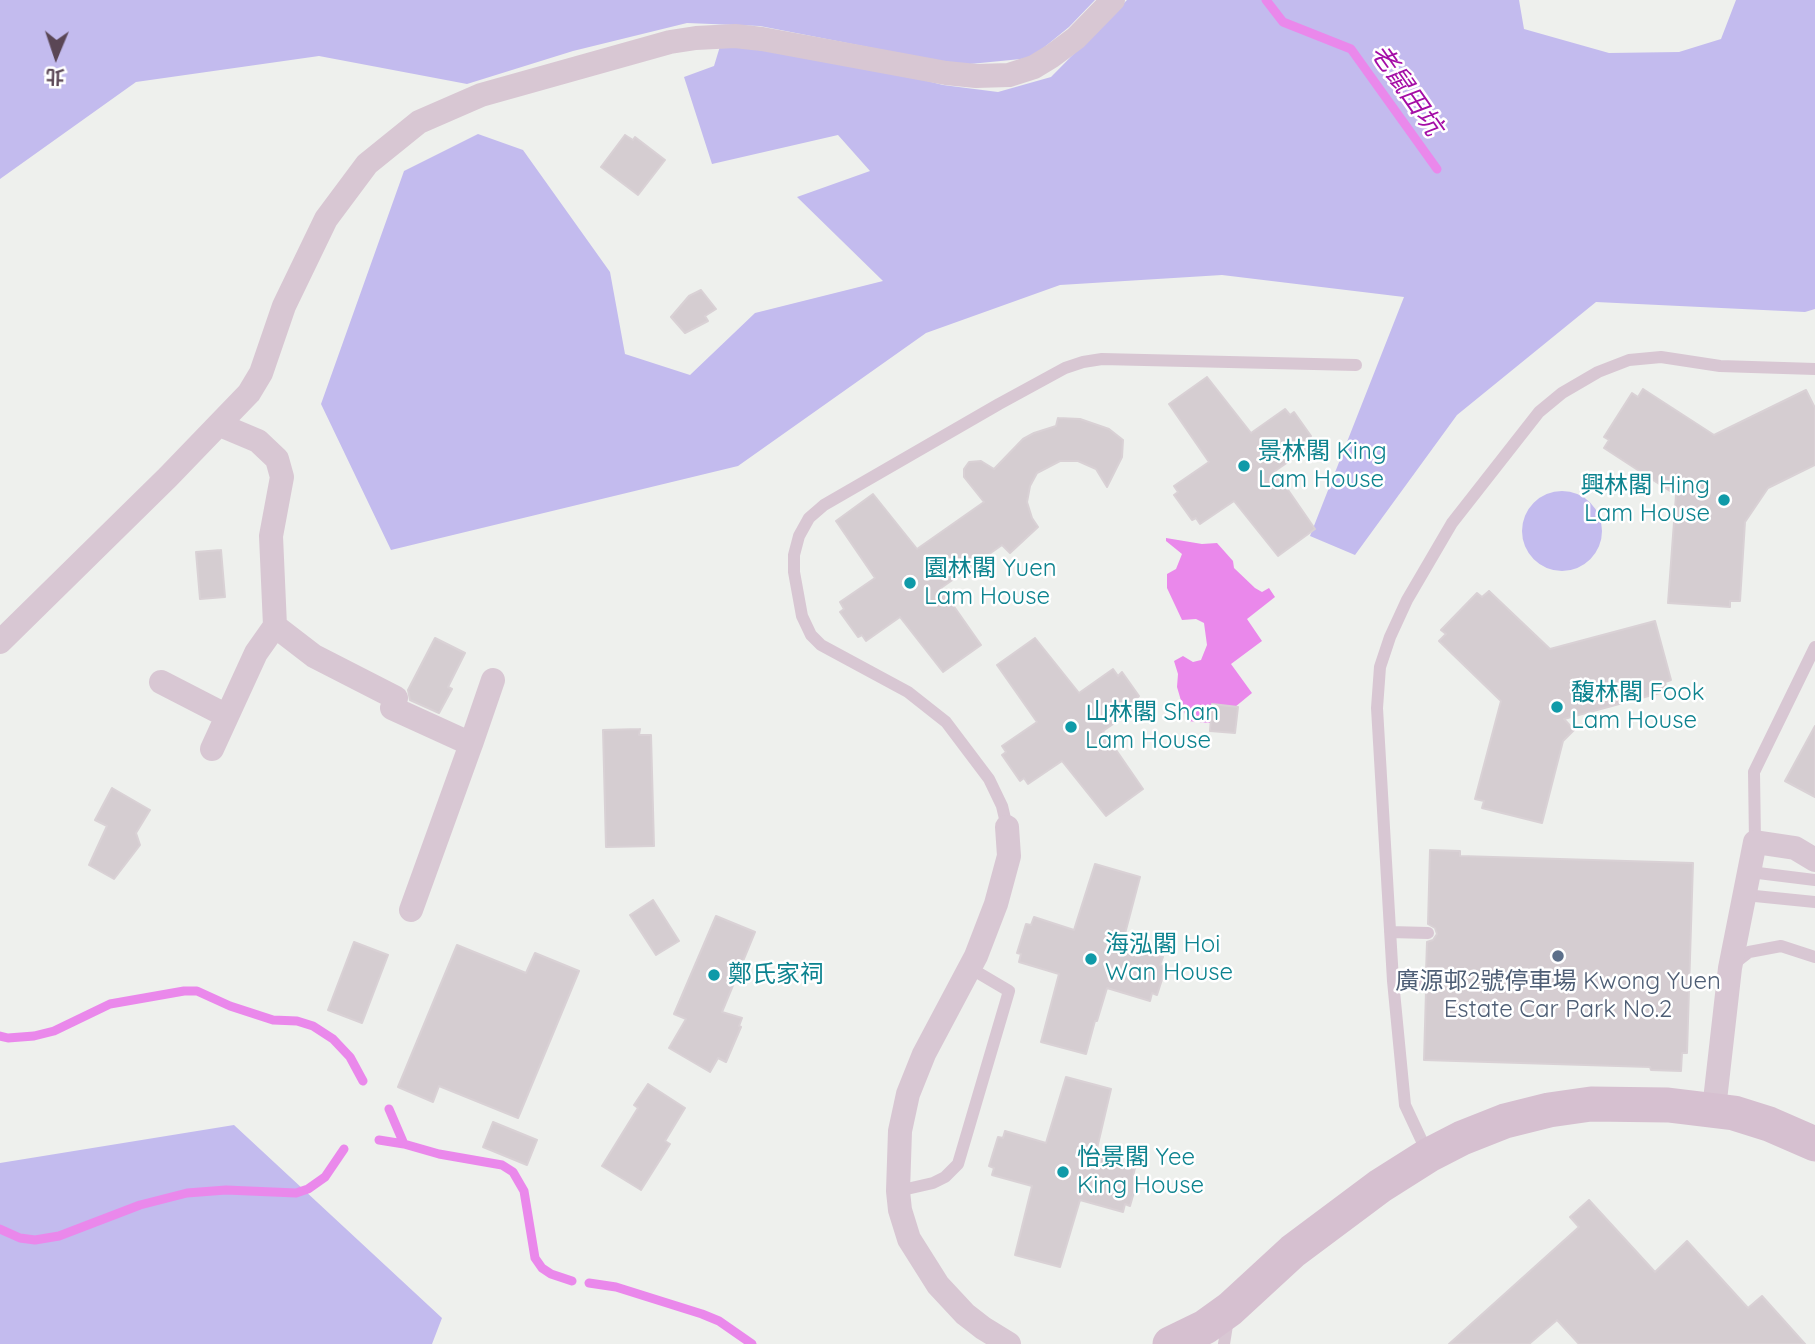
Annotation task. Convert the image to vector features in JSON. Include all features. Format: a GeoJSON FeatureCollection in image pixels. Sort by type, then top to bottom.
{"type":"FeatureCollection","features":[{"type":"Feature","properties":{"kind":"street"},"geometry":{"type":"LineString","coordinates":[[0,642],[220,425],[249,393],[261,373],[284,306],[326,219],[367,164],[419,122],[481,95],[670,42],[696,38],[735,36],[762,39],[946,73],[1009,75],[1034,67],[1076,38],[1113,0]]}},
{"type":"Feature","properties":{"kind":"street"},"geometry":{"type":"LineString","coordinates":[[212,749],[256,653],[275,626],[271,536],[272,520],[281,488],[281,465],[272,454],[258,441],[220,425]]}},
{"type":"Feature","properties":{"kind":"street"},"geometry":{"type":"LineString","coordinates":[[275,626],[314,656],[396,698],[392,708],[471,744]]}},
{"type":"Feature","properties":{"kind":"street"},"geometry":{"type":"LineString","coordinates":[[411,910],[493,680]]}},
{"type":"Feature","properties":{"kind":"street"},"geometry":{"type":"LineString","coordinates":[[161,682],[227,716]]}},
{"type":"Feature","properties":{"kind":"street"},"geometry":{"type":"LineString","coordinates":[[1007,827],[1009,856],[996,904],[970,968],[924,1054],[908,1094],[900,1131],[898,1191],[900,1210],[909,1240],[938,1285],[965,1314],[1009,1344]]}},
{"type":"Feature","properties":{"kind":"street"},"geometry":{"type":"LineString","coordinates":[[1714,1109],[1730,968],[1755,842],[1795,848],[1815,860]]}},
{"type":"Feature","properties":{"kind":"street"},"geometry":{"type":"LineString","coordinates":[[1170,1344],[1230,1309],[1301,1245],[1380,1186],[1429,1155],[1505,1121],[1549,1110],[1591,1104],[1633,1103],[1714,1109],[1769,1124],[1815,1144]]}},
{"type":"Feature","properties":{"kind":"lane"},"geometry":{"type":"LineString","coordinates":[[1429,1155],[1405,1105],[1393,981],[1377,677],[1390,637],[1407,600],[1441,540],[1467,503],[1550,402],[1598,372],[1614,365],[1661,357],[1720,366],[1815,369]]}},
{"type":"Feature","properties":{"kind":"lane"},"geometry":{"type":"LineString","coordinates":[[1007,827],[1002,806],[989,779],[946,722],[908,692],[821,645],[811,635],[802,616],[794,572],[794,555],[799,536],[809,518],[824,505],[999,404],[1065,368],[1083,362],[1102,359],[1356,365]]}},
{"type":"Feature","properties":{"kind":"lane"},"geometry":{"type":"LineString","coordinates":[[1755,842],[1754,772],[1815,647]]}},
{"type":"Feature","properties":{"kind":"lane"},"geometry":{"type":"LineString","coordinates":[[1747,883],[1815,880]]}},
{"type":"Feature","properties":{"kind":"lane"},"geometry":{"type":"LineString","coordinates":[[1747,883],[1815,902]]}},
{"type":"Feature","properties":{"kind":"lane"},"geometry":{"type":"LineString","coordinates":[[1390,932],[1428,933]]}},
{"type":"Feature","properties":{"kind":"lane"},"geometry":{"type":"LineString","coordinates":[[1730,968],[1749,952],[1782,946],[1815,957]]}},
{"type":"Feature","properties":{"kind":"lane"},"geometry":{"type":"LineString","coordinates":[[898,1191],[933,1183],[945,1177],[958,1164],[1009,991],[970,968]]}},
{"type":"Feature","properties":{"kind":"lane"},"geometry":{"type":"LineString","coordinates":[[1393,981],[1426,982]]}},
{"type":"Feature","properties":{"kind":"lane"},"geometry":{"type":"LineString","coordinates":[[1224,1344],[1230,1309]]}},
{"type":"Feature","properties":{"kind":"shaded area"},"geometry":{"type":"Polygon","coordinates":[[[0,0],[1095,0],[1069,27],[1031,58],[960,65],[760,26],[687,23],[573,51],[467,84],[319,56],[136,82],[0,179],[0,0]]]}},
{"type":"Feature","properties":{"kind":"shaded area"},"geometry":{"type":"Polygon","coordinates":[[[1127,0],[1519,0],[1524,29],[1609,53],[1679,52],[1721,39],[1736,0],[1815,0],[1815,309],[1805,312],[1596,302],[1457,415],[1355,555],[1310,536],[1404,297],[1222,275],[1060,285],[926,333],[738,466],[391,550],[321,404],[404,171],[478,134],[523,150],[610,272],[625,354],[690,375],[755,313],[883,281],[797,197],[870,171],[838,135],[712,164],[684,77],[714,66],[721,43],[880,69],[943,85],[998,92],[1051,77],[1127,0]]]}},
{"type":"Feature","properties":{"kind":"shaded area"},"geometry":{"type":"Polygon","coordinates":[[[1562,491],[1577,494],[1590,503],[1599,516],[1602,531],[1599,546],[1590,559],[1577,568],[1562,571],[1547,568],[1534,559],[1525,546],[1522,531],[1525,516],[1534,503],[1547,494],[1562,491]]]}},
{"type":"Feature","properties":{"kind":"shaded area"},"geometry":{"type":"Polygon","coordinates":[[[1166,538],[1202,544],[1217,543],[1233,561],[1234,568],[1255,588],[1262,592],[1269,588],[1275,597],[1247,619],[1262,641],[1231,664],[1252,693],[1235,707],[1213,704],[1210,723],[1187,721],[1177,687],[1178,674],[1174,661],[1183,656],[1193,662],[1201,660],[1207,645],[1204,623],[1196,619],[1182,620],[1167,588],[1167,574],[1176,569],[1182,554],[1166,541],[1166,538]]]}},
{"type":"Feature","properties":{"kind":"shaded area"},"geometry":{"type":"Polygon","coordinates":[[[234,1125],[442,1318],[432,1344],[0,1344],[0,1163],[234,1125]]]}},
{"type":"Feature","properties":{"kind":"building"},"geometry":{"type":"Polygon","coordinates":[[[625,135],[633,140],[635,137],[665,160],[638,195],[601,167],[625,135]]]}},
{"type":"Feature","properties":{"kind":"building"},"geometry":{"type":"Polygon","coordinates":[[[701,290],[716,309],[705,316],[708,321],[685,333],[671,317],[689,296],[701,290]]]}},
{"type":"Feature","properties":{"kind":"building","name":"景林閣 King Lam House"},"geometry":{"type":"Polygon","coordinates":[[[1207,377],[1251,433],[1285,409],[1290,415],[1294,412],[1311,436],[1307,440],[1311,446],[1275,471],[1315,529],[1278,556],[1234,501],[1200,524],[1196,518],[1192,520],[1174,495],[1178,492],[1174,486],[1209,462],[1169,404],[1207,377]]]}},
{"type":"Feature","properties":{"kind":"building","name":"興林閣 Hing Lam House"},"geometry":{"type":"Polygon","coordinates":[[[1643,389],[1714,435],[1806,390],[1815,408],[1815,465],[1768,488],[1745,522],[1740,601],[1730,601],[1730,607],[1668,603],[1676,495],[1604,448],[1609,440],[1604,437],[1632,393],[1638,397],[1643,389]]]}},
{"type":"Feature","properties":{"kind":"building"},"geometry":{"type":"Polygon","coordinates":[[[1058,418],[1080,419],[1109,429],[1123,440],[1122,457],[1107,487],[1096,469],[1078,461],[1060,461],[1037,473],[1030,486],[1027,502],[1038,527],[1010,553],[1002,545],[941,588],[981,645],[943,672],[900,617],[866,641],[862,635],[858,637],[840,612],[844,609],[840,602],[875,578],[836,521],[873,494],[917,549],[984,502],[964,477],[964,469],[969,462],[981,461],[994,469],[1023,439],[1056,426],[1058,418]]]}},
{"type":"Feature","properties":{"kind":"building"},"geometry":{"type":"Polygon","coordinates":[[[221,550],[225,597],[200,599],[196,552],[221,550]]]}},
{"type":"Feature","properties":{"kind":"building","name":"馥林閣 Fook Lam House"},"geometry":{"type":"Polygon","coordinates":[[[1489,591],[1550,649],[1655,621],[1671,680],[1665,682],[1667,691],[1564,719],[1574,730],[1563,741],[1542,823],[1482,808],[1484,801],[1475,799],[1501,701],[1439,641],[1446,634],[1441,630],[1477,593],[1482,597],[1489,591]]]}},
{"type":"Feature","properties":{"kind":"building"},"geometry":{"type":"Polygon","coordinates":[[[435,638],[465,653],[448,687],[452,689],[439,713],[410,700],[408,690],[435,638]]]}},
{"type":"Feature","properties":{"kind":"building","name":"山林閣 Shan Lam House"},"geometry":{"type":"Polygon","coordinates":[[[1035,638],[1079,693],[1113,669],[1118,676],[1122,672],[1139,696],[1135,700],[1139,706],[1103,731],[1143,789],[1106,816],[1062,761],[1028,784],[1024,778],[1020,781],[1002,755],[1006,752],[1002,746],[1037,722],[997,665],[1035,638]]]}},
{"type":"Feature","properties":{"kind":"building"},"geometry":{"type":"Polygon","coordinates":[[[1212,704],[1238,707],[1235,733],[1210,731],[1212,704]]]}},
{"type":"Feature","properties":{"kind":"building"},"geometry":{"type":"Polygon","coordinates":[[[1815,726],[1815,797],[1785,781],[1815,726]]]}},
{"type":"Feature","properties":{"kind":"building"},"geometry":{"type":"Polygon","coordinates":[[[640,729],[639,735],[651,735],[654,846],[606,847],[603,730],[640,729]]]}},
{"type":"Feature","properties":{"kind":"building"},"geometry":{"type":"Polygon","coordinates":[[[112,788],[150,810],[136,833],[140,845],[114,879],[89,865],[107,826],[95,820],[112,788]]]}},
{"type":"Feature","properties":{"kind":"building","name":"廣源邨2號停車場 Kwong Yuen Estate Car Park No.2"},"geometry":{"type":"Polygon","coordinates":[[[1430,850],[1460,851],[1460,856],[1693,863],[1687,1053],[1682,1053],[1681,1071],[1651,1070],[1650,1067],[1424,1060],[1426,991],[1433,987],[1435,982],[1431,975],[1426,973],[1427,942],[1433,940],[1437,934],[1435,928],[1428,924],[1430,850]]]}},
{"type":"Feature","properties":{"kind":"building","name":"海泓閣 Hoi Wan House"},"geometry":{"type":"Polygon","coordinates":[[[1095,864],[1140,877],[1122,945],[1163,957],[1160,965],[1166,967],[1157,995],[1152,993],[1150,1001],[1107,988],[1086,1054],[1041,1042],[1059,974],[1019,962],[1021,954],[1017,953],[1026,924],[1031,925],[1034,917],[1074,930],[1095,864]]]}},
{"type":"Feature","properties":{"kind":"building"},"geometry":{"type":"Polygon","coordinates":[[[653,900],[679,941],[656,955],[630,915],[653,900]]]}},
{"type":"Feature","properties":{"kind":"building"},"geometry":{"type":"Polygon","coordinates":[[[716,916],[755,932],[722,1012],[742,1018],[741,1027],[726,1062],[718,1058],[710,1072],[669,1048],[686,1019],[674,1014],[716,916]]]}},
{"type":"Feature","properties":{"kind":"building"},"geometry":{"type":"Polygon","coordinates":[[[354,942],[388,955],[362,1023],[328,1010],[354,942]]]}},
{"type":"Feature","properties":{"kind":"building"},"geometry":{"type":"Polygon","coordinates":[[[457,945],[526,973],[535,953],[579,971],[518,1118],[439,1086],[433,1102],[398,1087],[457,945]]]}},
{"type":"Feature","properties":{"kind":"building","name":"怡景閣 Yee King House"},"geometry":{"type":"Polygon","coordinates":[[[1066,1077],[1111,1089],[1095,1157],[1135,1168],[1133,1176],[1138,1178],[1130,1206],[1125,1204],[1123,1212],[1080,1200],[1060,1267],[1015,1255],[1032,1186],[992,1175],[994,1168],[989,1166],[998,1137],[1003,1138],[1005,1131],[1046,1143],[1066,1077]]]}},
{"type":"Feature","properties":{"kind":"building"},"geometry":{"type":"Polygon","coordinates":[[[648,1084],[685,1108],[665,1141],[670,1144],[641,1190],[602,1166],[638,1108],[634,1105],[648,1084]]]}},
{"type":"Feature","properties":{"kind":"building"},"geometry":{"type":"Polygon","coordinates":[[[493,1122],[537,1140],[527,1165],[483,1147],[493,1122]]]}},
{"type":"Feature","properties":{"kind":"building"},"geometry":{"type":"Polygon","coordinates":[[[1589,1200],[1655,1272],[1687,1241],[1748,1308],[1762,1296],[1805,1344],[1579,1344],[1557,1320],[1529,1344],[1449,1344],[1579,1227],[1570,1217],[1589,1200]]]}},
{"type":"Feature","properties":{"kind":"waterway","name":"老鼠田坑"},"geometry":{"type":"LineString","coordinates":[[1266,0],[1283,22],[1351,49],[1437,169]]}},
{"type":"Feature","properties":{"kind":"waterway"},"geometry":{"type":"LineString","coordinates":[[0,1036],[34,1036],[54,1031],[110,1004],[197,991],[230,1006],[273,1020],[297,1021],[313,1026],[333,1039],[350,1057],[363,1081]]}},
{"type":"Feature","properties":{"kind":"waterway"},"geometry":{"type":"LineString","coordinates":[[389,1109],[404,1144]]}},
{"type":"Feature","properties":{"kind":"waterway"},"geometry":{"type":"LineString","coordinates":[[379,1140],[502,1165],[513,1172],[524,1191],[535,1258],[542,1268],[551,1274],[572,1281]]}},
{"type":"Feature","properties":{"kind":"waterway"},"geometry":{"type":"LineString","coordinates":[[0,1229],[20,1238],[35,1240],[59,1236],[140,1205],[187,1193],[226,1190],[296,1193],[308,1189],[325,1177],[344,1149]]}},
{"type":"Feature","properties":{"kind":"waterway"},"geometry":{"type":"LineString","coordinates":[[589,1283],[616,1287],[702,1314],[719,1321],[752,1344]]}},
{"type":"Feature","properties":{"kind":"place","name":"景林閣 King Lam House"},"geometry":{"type":"Point","coordinates":[1244,466]}},
{"type":"Feature","properties":{"kind":"place","name":"興林閣 Hing Lam House"},"geometry":{"type":"Point","coordinates":[1724,500]}},
{"type":"Feature","properties":{"kind":"place","name":"園林閣 Yuen Lam House"},"geometry":{"type":"Point","coordinates":[910,583]}},
{"type":"Feature","properties":{"kind":"place","name":"馥林閣 Fook Lam House"},"geometry":{"type":"Point","coordinates":[1557,707]}},
{"type":"Feature","properties":{"kind":"place","name":"山林閣 Shan Lam House"},"geometry":{"type":"Point","coordinates":[1071,727]}},
{"type":"Feature","properties":{"kind":"place","name":"廣源邨2號停車場 Kwong Yuen Estate Car Park No.2"},"geometry":{"type":"Point","coordinates":[1558,956]}},
{"type":"Feature","properties":{"kind":"place","name":"海泓閣 Hoi Wan House"},"geometry":{"type":"Point","coordinates":[1091,959]}},
{"type":"Feature","properties":{"kind":"place","name":"鄭氏家祠"},"geometry":{"type":"Point","coordinates":[714,975]}},
{"type":"Feature","properties":{"kind":"place","name":"怡景閣 Yee King House"},"geometry":{"type":"Point","coordinates":[1063,1172]}}]}
